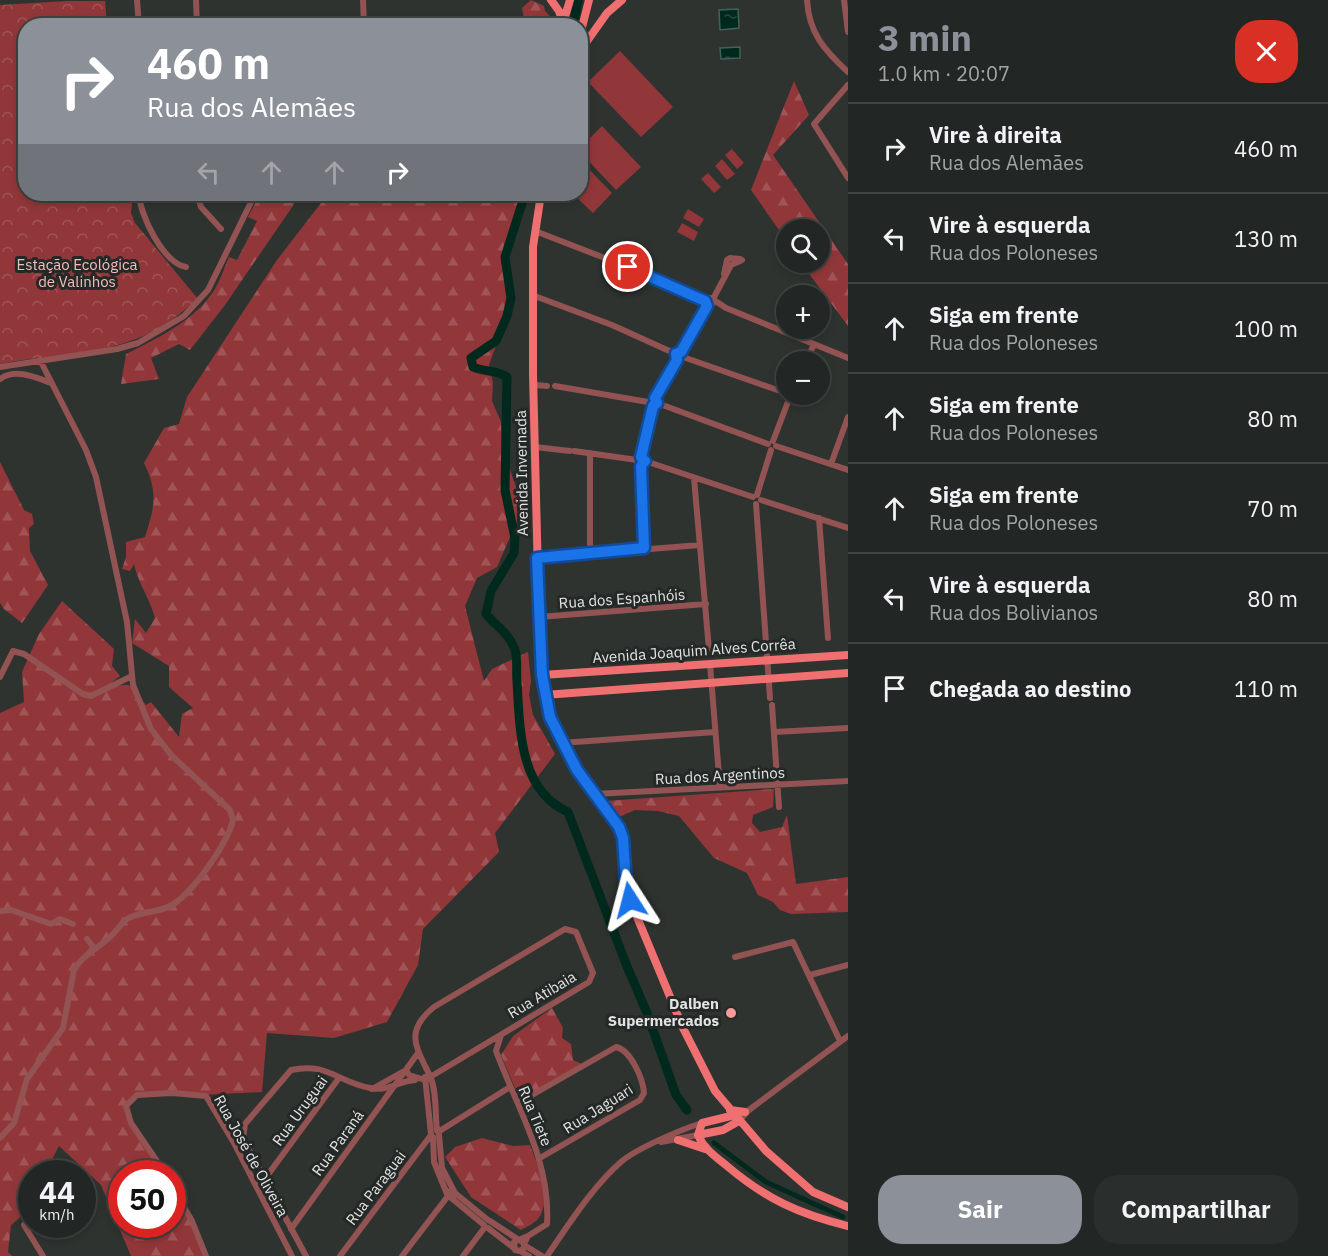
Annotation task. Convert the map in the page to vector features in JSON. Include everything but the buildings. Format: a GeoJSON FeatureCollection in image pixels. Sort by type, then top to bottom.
{"type":"FeatureCollection","features":[{"type":"Feature","properties":{"kind":"main road"},"geometry":{"type":"LineString","coordinates":[[551,0],[562,18]]}},
{"type":"Feature","properties":{"kind":"main road"},"geometry":{"type":"LineString","coordinates":[[566,18],[570,0]]}},
{"type":"Feature","properties":{"kind":"main road"},"geometry":{"type":"LineString","coordinates":[[588,40],[607,14],[622,0]]}},
{"type":"Feature","properties":{"kind":"main road"},"geometry":{"type":"LineString","coordinates":[[581,18],[589,3]]}},
{"type":"Feature","properties":{"kind":"main road"},"geometry":{"type":"LineString","coordinates":[[585,18],[589,3]]}},
{"type":"Feature","properties":{"kind":"main road","name":"Avenida Invernada"},"geometry":{"type":"LineString","coordinates":[[540,201],[534,231],[532,296],[537,558],[544,694],[561,743],[594,794],[619,827],[623,838],[626,883],[630,900],[683,1029],[715,1091],[766,1151],[813,1192],[848,1207]]}},
{"type":"Feature","properties":{"kind":"main road","name":"Avenida Joaquim Alves Corrêa"},"geometry":{"type":"LineString","coordinates":[[542,675],[848,655]]}},
{"type":"Feature","properties":{"kind":"main road","name":"Avenida Joaquim Alves Corrêa"},"geometry":{"type":"LineString","coordinates":[[544,694],[848,673]]}},
{"type":"Feature","properties":{"kind":"main road"},"geometry":{"type":"LineString","coordinates":[[720,1119],[725,1113],[747,1112],[746,1129]]}},
{"type":"Feature","properties":{"kind":"main road"},"geometry":{"type":"LineString","coordinates":[[698,1135],[702,1123],[720,1119],[732,1113]]}},
{"type":"Feature","properties":{"kind":"main road"},"geometry":{"type":"LineString","coordinates":[[698,1135],[723,1130],[732,1113]]}},
{"type":"Feature","properties":{"kind":"main road"},"geometry":{"type":"LineString","coordinates":[[698,1135],[708,1150],[772,1200],[794,1210],[848,1226]]}},
{"type":"Feature","properties":{"kind":"main road"},"geometry":{"type":"LineString","coordinates":[[678,1140],[708,1150]]}},
{"type":"Feature","properties":{"kind":"street"},"geometry":{"type":"LineString","coordinates":[[137,0],[138,18]]}},
{"type":"Feature","properties":{"kind":"street"},"geometry":{"type":"LineString","coordinates":[[196,0],[197,18]]}},
{"type":"Feature","properties":{"kind":"street"},"geometry":{"type":"LineString","coordinates":[[363,0],[364,18]]}},
{"type":"Feature","properties":{"kind":"street"},"geometry":{"type":"LineString","coordinates":[[807,0],[812,30],[820,44],[848,72]]}},
{"type":"Feature","properties":{"kind":"street"},"geometry":{"type":"LineString","coordinates":[[844,0],[848,32]]}},
{"type":"Feature","properties":{"kind":"street"},"geometry":{"type":"LineString","coordinates":[[848,85],[816,120],[815,128],[848,178]]}},
{"type":"Feature","properties":{"kind":"street"},"geometry":{"type":"LineString","coordinates":[[140,201],[148,228],[176,263],[186,267]]}},
{"type":"Feature","properties":{"kind":"street"},"geometry":{"type":"LineString","coordinates":[[199,201],[201,207],[220,229]]}},
{"type":"Feature","properties":{"kind":"street"},"geometry":{"type":"LineString","coordinates":[[0,367],[117,349],[146,339],[184,316],[208,290],[252,201]]}},
{"type":"Feature","properties":{"kind":"street"},"geometry":{"type":"LineString","coordinates":[[534,231],[618,263],[848,358]]}},
{"type":"Feature","properties":{"kind":"street"},"geometry":{"type":"LineString","coordinates":[[644,548],[641,461],[653,403],[724,275]]}},
{"type":"Feature","properties":{"kind":"street"},"geometry":{"type":"LineString","coordinates":[[532,296],[612,325],[679,356],[776,390]]}},
{"type":"Feature","properties":{"kind":"street"},"geometry":{"type":"LineString","coordinates":[[811,351],[814,344]]}},
{"type":"Feature","properties":{"kind":"street"},"geometry":{"type":"LineString","coordinates":[[0,1138],[14,1123],[27,1079],[63,1028],[74,970],[127,919],[164,910],[176,903],[190,889],[218,850],[233,820],[233,816],[224,804],[159,743],[151,729],[132,676],[127,622],[96,477],[86,450],[40,360]]}},
{"type":"Feature","properties":{"kind":"street"},"geometry":{"type":"LineString","coordinates":[[0,379],[10,374],[23,374],[52,383]]}},
{"type":"Feature","properties":{"kind":"street"},"geometry":{"type":"LineString","coordinates":[[534,385],[547,386]]}},
{"type":"Feature","properties":{"kind":"street"},"geometry":{"type":"LineString","coordinates":[[555,386],[653,403],[772,446],[848,470]]}},
{"type":"Feature","properties":{"kind":"street"},"geometry":{"type":"LineString","coordinates":[[779,807],[757,499],[772,446],[787,405]]}},
{"type":"Feature","properties":{"kind":"street"},"geometry":{"type":"LineString","coordinates":[[831,464],[848,417]]}},
{"type":"Feature","properties":{"kind":"street"},"geometry":{"type":"LineString","coordinates":[[536,447],[641,461],[848,528]]}},
{"type":"Feature","properties":{"kind":"street"},"geometry":{"type":"LineString","coordinates":[[590,453],[590,552]]}},
{"type":"Feature","properties":{"kind":"street"},"geometry":{"type":"LineString","coordinates":[[694,478],[709,650]]}},
{"type":"Feature","properties":{"kind":"street"},"geometry":{"type":"LineString","coordinates":[[819,518],[828,638]]}},
{"type":"Feature","properties":{"kind":"street"},"geometry":{"type":"LineString","coordinates":[[537,558],[700,545]]}},
{"type":"Feature","properties":{"kind":"street","name":"Rua dos Espanhóis"},"geometry":{"type":"LineString","coordinates":[[539,617],[706,604]]}},
{"type":"Feature","properties":{"kind":"street"},"geometry":{"type":"LineString","coordinates":[[0,677],[13,651],[24,654],[83,694],[91,696],[132,676]]}},
{"type":"Feature","properties":{"kind":"street"},"geometry":{"type":"LineString","coordinates":[[710,664],[720,788]]}},
{"type":"Feature","properties":{"kind":"street"},"geometry":{"type":"LineString","coordinates":[[775,732],[848,728]]}},
{"type":"Feature","properties":{"kind":"street"},"geometry":{"type":"LineString","coordinates":[[561,743],[716,732]]}},
{"type":"Feature","properties":{"kind":"street","name":"Rua dos Argentinos"},"geometry":{"type":"LineString","coordinates":[[594,794],[848,781]]}},
{"type":"Feature","properties":{"kind":"street"},"geometry":{"type":"LineString","coordinates":[[0,911],[11,910],[51,924],[60,919],[73,924]]}},
{"type":"Feature","properties":{"kind":"street","name":"Rua Atibaia"},"geometry":{"type":"LineString","coordinates":[[418,1053],[415,1033],[422,1018],[434,1007],[565,929],[576,932],[593,973],[590,982],[424,1079]]}},
{"type":"Feature","properties":{"kind":"street"},"geometry":{"type":"LineString","coordinates":[[87,939],[94,950]]}},
{"type":"Feature","properties":{"kind":"street"},"geometry":{"type":"LineString","coordinates":[[735,957],[793,942],[840,1041]]}},
{"type":"Feature","properties":{"kind":"street"},"geometry":{"type":"LineString","coordinates":[[810,975],[848,965]]}},
{"type":"Feature","properties":{"kind":"street","name":"Rua Tiete"},"geometry":{"type":"LineString","coordinates":[[502,1033],[496,1051],[540,1158],[547,1224],[528,1236],[520,1245]]}},
{"type":"Feature","properties":{"kind":"street"},"geometry":{"type":"LineString","coordinates":[[732,1113],[747,1112],[848,1036]]}},
{"type":"Feature","properties":{"kind":"street","name":"Rua Jaguari"},"geometry":{"type":"LineString","coordinates":[[518,1103],[616,1047],[627,1052],[644,1085],[645,1093],[640,1100],[540,1158]]}},
{"type":"Feature","properties":{"kind":"street"},"geometry":{"type":"LineString","coordinates":[[418,1053],[425,1070],[424,1079],[435,1134],[450,1194],[487,1224],[542,1256]]}},
{"type":"Feature","properties":{"kind":"street","name":"Rua Paraná"},"geometry":{"type":"LineString","coordinates":[[291,1229],[301,1212],[418,1053]]}},
{"type":"Feature","properties":{"kind":"street"},"geometry":{"type":"LineString","coordinates":[[306,1256],[243,1139],[245,1124],[285,1074],[291,1070],[312,1066],[372,1089],[378,1093],[382,1103]]}},
{"type":"Feature","properties":{"kind":"street"},"geometry":{"type":"LineString","coordinates":[[372,1089],[406,1070],[409,1076],[424,1079]]}},
{"type":"Feature","properties":{"kind":"street","name":"Rua Uruguai"},"geometry":{"type":"LineString","coordinates":[[264,1180],[339,1078]]}},
{"type":"Feature","properties":{"kind":"street"},"geometry":{"type":"LineString","coordinates":[[372,1089],[394,1087],[406,1081],[424,1079]]}},
{"type":"Feature","properties":{"kind":"street"},"geometry":{"type":"LineString","coordinates":[[435,1134],[510,1087]]}},
{"type":"Feature","properties":{"kind":"street","name":"Rua José de Oliveira"},"geometry":{"type":"LineString","coordinates":[[156,1160],[131,1123],[126,1106],[137,1095],[172,1093],[202,1095],[208,1098],[292,1256]]}},
{"type":"Feature","properties":{"kind":"street"},"geometry":{"type":"LineString","coordinates":[[547,1256],[624,1159],[702,1123]]}},
{"type":"Feature","properties":{"kind":"street","name":"Rua Paraguai"},"geometry":{"type":"LineString","coordinates":[[340,1256],[435,1134]]}},
{"type":"Feature","properties":{"kind":"street"},"geometry":{"type":"LineString","coordinates":[[661,1142],[698,1135]]}},
{"type":"Feature","properties":{"kind":"street","name":"Rua Uruguai"},"geometry":{"type":"LineString","coordinates":[[260,1172],[280,1158]]}},
{"type":"Feature","properties":{"kind":"street"},"geometry":{"type":"LineString","coordinates":[[402,1256],[450,1194]]}},
{"type":"Feature","properties":{"kind":"street"},"geometry":{"type":"LineString","coordinates":[[186,1210],[206,1256]]}},
{"type":"Feature","properties":{"kind":"street","name":"Rua Paraná"},"geometry":{"type":"LineString","coordinates":[[285,1219],[301,1212]]}},
{"type":"Feature","properties":{"kind":"street"},"geometry":{"type":"LineString","coordinates":[[464,1256],[487,1224]]}},
{"type":"Feature","properties":{"kind":"street"},"geometry":{"type":"LineString","coordinates":[[32,1238],[43,1256]]}},
{"type":"Feature","properties":{"kind":"street"},"geometry":{"type":"LineString","coordinates":[[520,1245],[529,1256]]}},
{"type":"Feature","properties":{"kind":"green space"},"geometry":{"type":"Polygon","coordinates":[[[531,0],[544,6],[545,11],[552,18],[524,18],[522,8],[531,0]]]}},
{"type":"Feature","properties":{"kind":"green space","name":"Estação Ecológica de Valinhos"},"geometry":{"type":"Polygon","coordinates":[[[105,1],[106,18],[18,18],[18,201],[132,201],[131,213],[135,223],[198,299],[161,327],[145,335],[87,352],[0,364],[0,5],[105,1]]]}},
{"type":"Feature","properties":{"kind":"green space"},"geometry":{"type":"Polygon","coordinates":[[[620,51],[673,107],[641,137],[588,82],[620,51]]]}},
{"type":"Feature","properties":{"kind":"green space"},"geometry":{"type":"Polygon","coordinates":[[[794,81],[809,115],[773,155],[817,219],[776,219],[776,226],[751,190],[794,81]]]}},
{"type":"Feature","properties":{"kind":"green space"},"geometry":{"type":"Polygon","coordinates":[[[602,126],[641,167],[616,190],[588,160],[588,140],[602,126]]]}},
{"type":"Feature","properties":{"kind":"green space"},"geometry":{"type":"Polygon","coordinates":[[[732,149],[744,163],[737,169],[725,155],[732,149]]]}},
{"type":"Feature","properties":{"kind":"green space"},"geometry":{"type":"Polygon","coordinates":[[[722,159],[735,174],[727,180],[715,166],[722,159]]]}},
{"type":"Feature","properties":{"kind":"green space"},"geometry":{"type":"Polygon","coordinates":[[[588,168],[612,193],[593,213],[580,201],[588,201],[588,168]]]}},
{"type":"Feature","properties":{"kind":"green space"},"geometry":{"type":"Polygon","coordinates":[[[708,173],[721,187],[714,193],[701,179],[708,173]]]}},
{"type":"Feature","properties":{"kind":"green space"},"geometry":{"type":"Polygon","coordinates":[[[256,201],[296,201],[225,305],[190,350],[179,344],[151,358],[159,379],[121,384],[126,354],[174,328],[196,312],[215,288],[229,257],[237,260],[257,221],[248,217],[256,201]]]}},
{"type":"Feature","properties":{"kind":"green space"},"geometry":{"type":"Polygon","coordinates":[[[323,201],[525,201],[505,242],[501,262],[512,301],[489,365],[493,383],[492,401],[501,422],[502,447],[523,507],[497,567],[477,578],[465,606],[484,681],[492,669],[528,652],[531,681],[529,695],[533,715],[555,754],[495,833],[499,852],[423,929],[418,965],[387,1022],[334,1038],[267,1033],[262,1092],[202,1095],[172,1093],[130,1099],[126,1114],[156,1160],[108,1160],[108,1202],[101,1185],[96,1180],[96,1160],[74,1160],[59,1146],[52,1160],[18,1160],[18,1220],[11,1225],[8,1252],[12,1256],[0,1256],[0,713],[24,702],[22,672],[39,634],[62,601],[114,649],[112,666],[120,676],[112,682],[114,686],[129,685],[146,705],[151,702],[179,737],[182,714],[193,708],[169,687],[169,666],[132,643],[135,619],[146,633],[155,618],[134,564],[130,571],[122,569],[126,557],[126,542],[145,537],[153,508],[153,491],[144,463],[164,428],[179,424],[187,397],[277,260],[323,201]]]}},
{"type":"Feature","properties":{"kind":"green space"},"geometry":{"type":"Polygon","coordinates":[[[688,209],[704,219],[699,227],[683,218],[688,209]]]}},
{"type":"Feature","properties":{"kind":"green space"},"geometry":{"type":"Polygon","coordinates":[[[682,223],[698,232],[694,241],[677,232],[682,223]]]}},
{"type":"Feature","properties":{"kind":"green space"},"geometry":{"type":"Polygon","coordinates":[[[830,238],[848,264],[848,326],[830,302],[830,285],[817,285],[808,273],[830,273],[830,238]]]}},
{"type":"Feature","properties":{"kind":"green space"},"geometry":{"type":"Polygon","coordinates":[[[0,462],[24,510],[32,514],[34,524],[29,528],[30,551],[48,585],[22,623],[0,603],[0,462]]]}},
{"type":"Feature","properties":{"kind":"green space"},"geometry":{"type":"Polygon","coordinates":[[[774,789],[773,807],[753,815],[752,823],[760,832],[782,827],[787,815],[796,884],[848,877],[848,912],[791,914],[780,910],[773,902],[758,895],[747,873],[714,858],[679,816],[658,811],[635,810],[617,818],[606,801],[774,789]]]}},
{"type":"Feature","properties":{"kind":"green space"},"geometry":{"type":"Polygon","coordinates":[[[552,1008],[563,1028],[562,1038],[571,1044],[573,1060],[582,1064],[520,1100],[501,1055],[513,1036],[552,1008]]]}},
{"type":"Feature","properties":{"kind":"green space"},"geometry":{"type":"Polygon","coordinates":[[[482,1138],[513,1146],[530,1145],[542,1183],[544,1203],[537,1220],[521,1230],[471,1197],[445,1157],[455,1147],[482,1138]]]}},
{"type":"Feature","properties":{"kind":"green space"},"geometry":{"type":"Polygon","coordinates":[[[186,1214],[206,1256],[131,1256],[123,1238],[186,1238],[186,1214]]]}},
{"type":"Feature","properties":{"kind":"water"},"geometry":{"type":"Polygon","coordinates":[[[738,9],[739,28],[720,30],[719,10],[738,9]]]}},
{"type":"Feature","properties":{"kind":"water"},"geometry":{"type":"Polygon","coordinates":[[[740,47],[740,58],[721,59],[720,48],[740,47]]]}},
{"type":"Feature","properties":{"kind":"waterway"},"geometry":{"type":"LineString","coordinates":[[575,17],[578,0]]}},
{"type":"Feature","properties":{"kind":"waterway"},"geometry":{"type":"LineString","coordinates":[[523,201],[505,257],[511,298],[507,316],[496,341],[471,358],[473,367],[507,377],[505,490],[515,538],[514,553],[491,591],[486,614],[506,635],[515,650],[522,738],[531,774],[540,789],[552,802],[568,812],[647,1013],[676,1095],[687,1110]]}},
{"type":"Feature","properties":{"kind":"waterway"},"geometry":{"type":"LineString","coordinates":[[714,1143],[766,1182],[843,1217]]}},
{"type":"Feature","properties":{"kind":"place","name":"Dalben Supermercados"},"geometry":{"type":"Point","coordinates":[731,1013]}},
{"type":"Feature","properties":{"kind":"route"},"geometry":{"type":"LineString","coordinates":[[628,267],[705,301],[707,306],[681,352],[676,354],[677,360],[655,398],[657,403],[653,406],[641,457],[645,461],[645,464],[641,466],[644,548],[537,558],[542,675],[550,717],[561,743],[577,770],[619,827],[623,838],[626,883],[630,900]]}}]}
